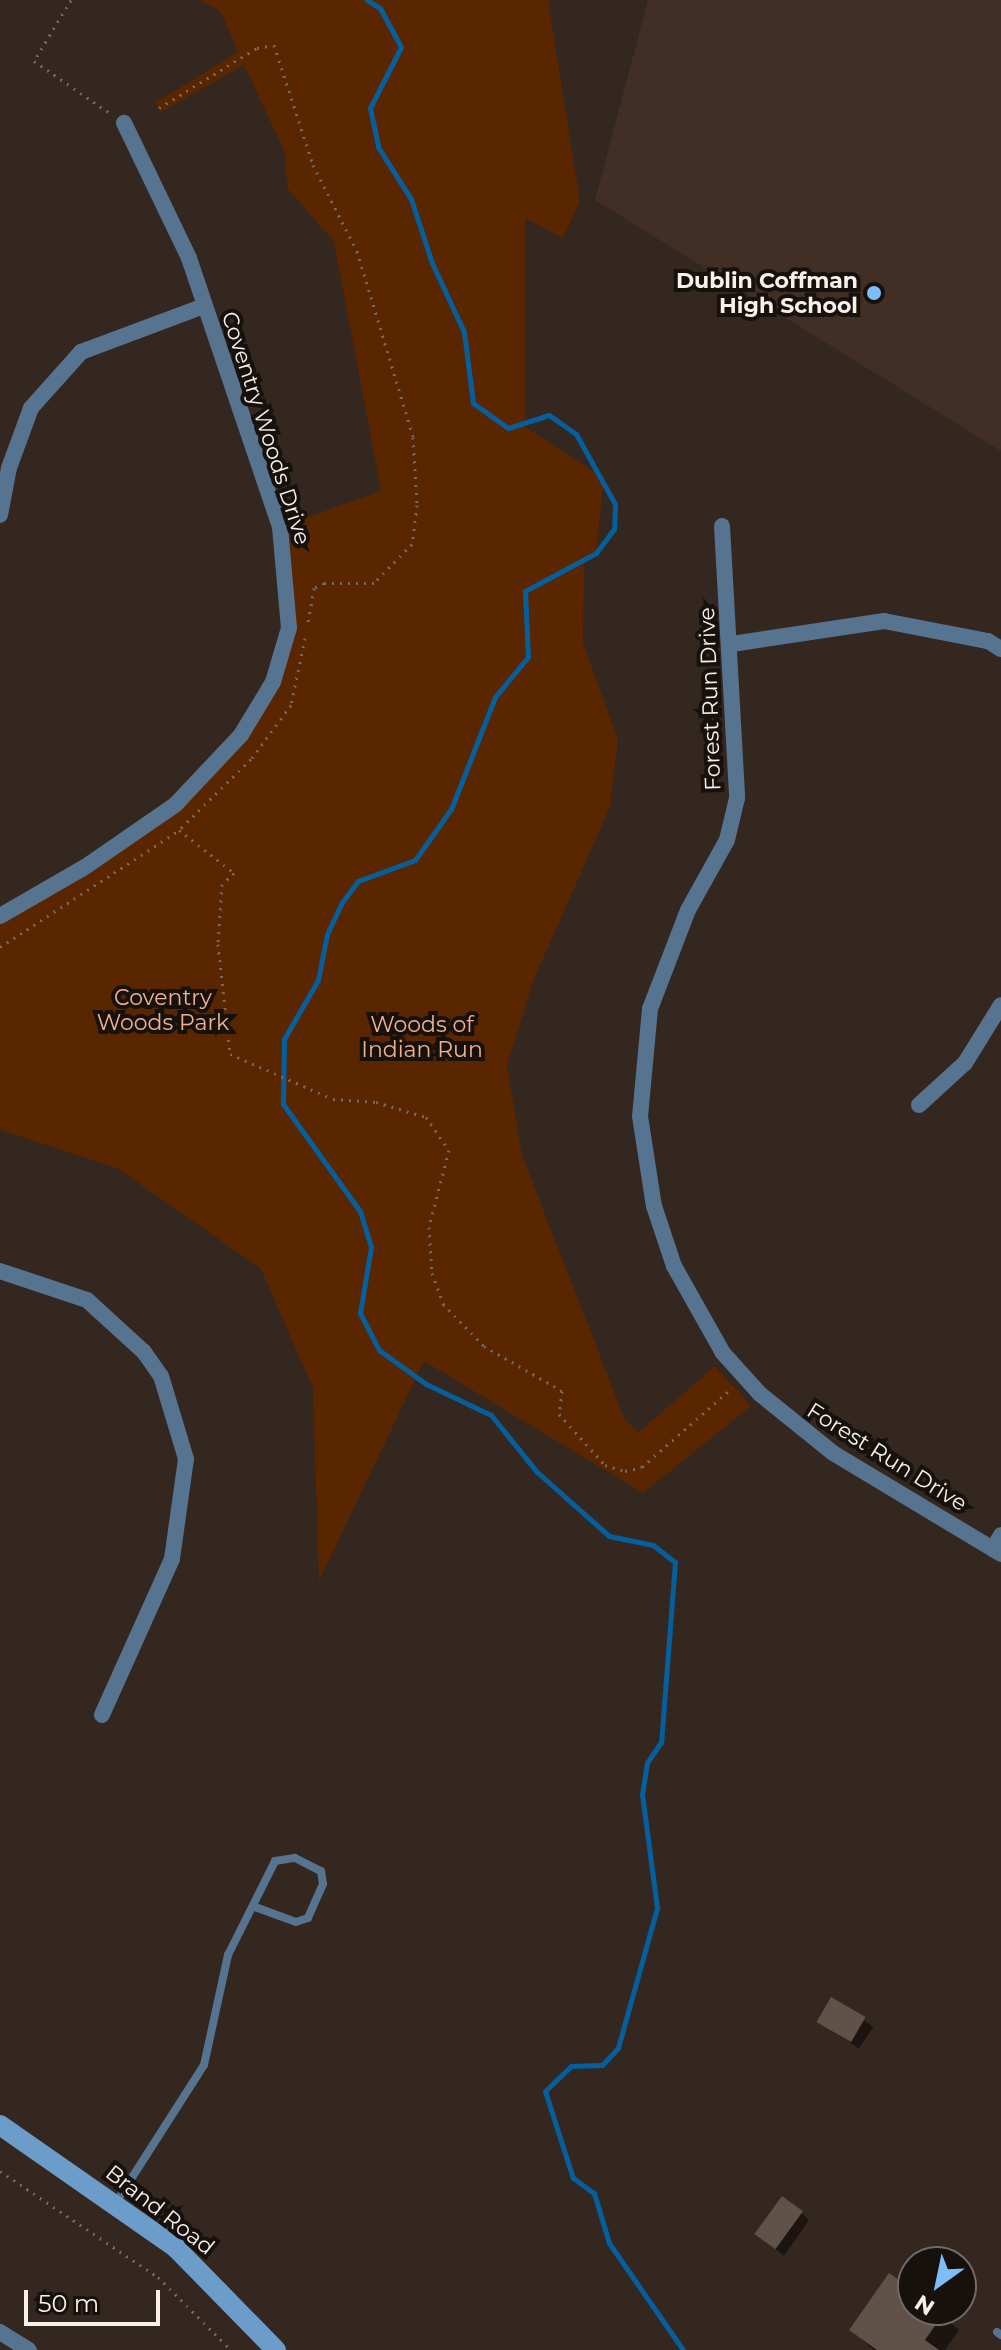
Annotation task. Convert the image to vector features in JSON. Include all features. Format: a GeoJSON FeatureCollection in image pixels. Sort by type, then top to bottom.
{"type":"FeatureCollection","features":[{"type":"Feature","properties":{"kind":"main road","name":"Brand Road"},"geometry":{"type":"LineString","coordinates":[[0,2125],[117,2201],[176,2248],[276,2350]]}},
{"type":"Feature","properties":{"kind":"street","name":"Coventry Woods Drive"},"geometry":{"type":"LineString","coordinates":[[0,916],[85,867],[175,805],[241,735],[273,682],[289,628],[280,527],[189,258],[124,123]]}},
{"type":"Feature","properties":{"kind":"street"},"geometry":{"type":"LineString","coordinates":[[0,515],[9,468],[31,408],[81,352],[204,306]]}},
{"type":"Feature","properties":{"kind":"street","name":"Forest Run Drive"},"geometry":{"type":"LineString","coordinates":[[722,526],[732,644],[737,798],[727,840],[688,910],[650,1009],[640,1116],[654,1206],[674,1266],[723,1353],[746,1379],[821,1444],[998,1546]]}},
{"type":"Feature","properties":{"kind":"street"},"geometry":{"type":"LineString","coordinates":[[732,644],[884,621],[988,641],[1001,649]]}},
{"type":"Feature","properties":{"kind":"street"},"geometry":{"type":"LineString","coordinates":[[919,1105],[965,1063],[1001,1005]]}},
{"type":"Feature","properties":{"kind":"street"},"geometry":{"type":"LineString","coordinates":[[0,1271],[87,1300],[144,1352],[161,1376],[186,1459],[172,1559],[102,1715]]}},
{"type":"Feature","properties":{"kind":"street"},"geometry":{"type":"LineString","coordinates":[[0,2332],[29,2350]]}},
{"type":"Feature","properties":{"kind":"lane"},"geometry":{"type":"LineString","coordinates":[[117,2201],[204,2065],[228,1955],[255,1907],[275,1861],[295,1858],[321,1871],[323,1884],[308,1918],[296,1922],[255,1907]]}},
{"type":"Feature","properties":{"kind":"path"},"geometry":{"type":"LineString","coordinates":[[71,0],[34,61],[124,123]]}},
{"type":"Feature","properties":{"kind":"path"},"geometry":{"type":"LineString","coordinates":[[0,947],[134,864],[179,830],[251,759],[291,705],[314,588],[324,583],[374,583],[412,544],[417,505],[413,437],[362,266],[313,165],[274,45],[257,48],[159,108]]}},
{"type":"Feature","properties":{"kind":"path"},"geometry":{"type":"LineString","coordinates":[[179,830],[234,873],[222,884],[218,944],[230,1054],[333,1099],[376,1102],[426,1117],[449,1150],[429,1227],[432,1273],[443,1304],[484,1346],[562,1391],[559,1414],[605,1465],[625,1471],[642,1467],[710,1403],[746,1379]]}},
{"type":"Feature","properties":{"kind":"path"},"geometry":{"type":"LineString","coordinates":[[0,2171],[158,2277],[231,2350]]}},
{"type":"Feature","properties":{"kind":"path"},"geometry":{"type":"LineString","coordinates":[[222,2350],[226,2346]]}},
{"type":"Feature","properties":{"kind":"shaded area","name":"Dublin Coffman High School"},"geometry":{"type":"Polygon","coordinates":[[[648,0],[1001,0],[1001,451],[595,200],[648,0]]]}},
{"type":"Feature","properties":{"kind":"green space","name":"Coventry Woods Park"},"geometry":{"type":"Polygon","coordinates":[[[199,0],[548,0],[580,201],[563,238],[525,218],[525,427],[604,478],[596,553],[584,564],[583,643],[618,740],[610,807],[534,979],[507,1065],[522,1155],[625,1420],[639,1432],[715,1366],[751,1406],[643,1493],[424,1361],[319,1581],[313,1388],[261,1269],[117,1168],[0,1130],[0,915],[175,805],[241,735],[289,628],[280,527],[381,491],[334,242],[288,189],[284,150],[244,65],[161,112],[155,103],[238,52],[221,12],[199,0]]]}},
{"type":"Feature","properties":{"kind":"building"},"geometry":{"type":"Polygon","coordinates":[[[831,1997],[866,2017],[851,2042],[817,2022],[831,1997]]]}},
{"type":"Feature","properties":{"kind":"building"},"geometry":{"type":"Polygon","coordinates":[[[782,2196],[803,2211],[775,2249],[754,2234],[782,2196]]]}},
{"type":"Feature","properties":{"kind":"building"},"geometry":{"type":"Polygon","coordinates":[[[889,2273],[897,2279],[897,2326],[935,2326],[925,2340],[939,2350],[877,2350],[849,2330],[889,2273]]]}},
{"type":"Feature","properties":{"kind":"waterway"},"geometry":{"type":"LineString","coordinates":[[367,0],[380,8],[401,47],[370,108],[378,147],[411,199],[432,263],[464,332],[473,403],[508,428],[549,415],[576,434],[615,504],[614,529],[596,553],[525,591],[528,657],[495,697],[451,809],[415,860],[358,881],[342,902],[327,934],[318,980],[284,1039],[283,1104],[360,1211],[371,1247],[360,1313],[379,1350],[426,1384],[491,1415],[537,1472],[609,1536],[653,1545],[675,1562],[661,1742],[647,1763],[642,1794],[657,1908],[618,2048],[602,2065],[571,2066],[545,2091],[573,2178],[594,2193],[609,2243],[683,2350]]}},
{"type":"Feature","properties":{"kind":"place","name":"Dublin Coffman High School"},"geometry":{"type":"Point","coordinates":[874,293]}},
{"type":"Feature","properties":{"kind":"park label","name":"Woods of Indian Run"},"geometry":{"type":"Point","coordinates":[422,1036]}}]}
